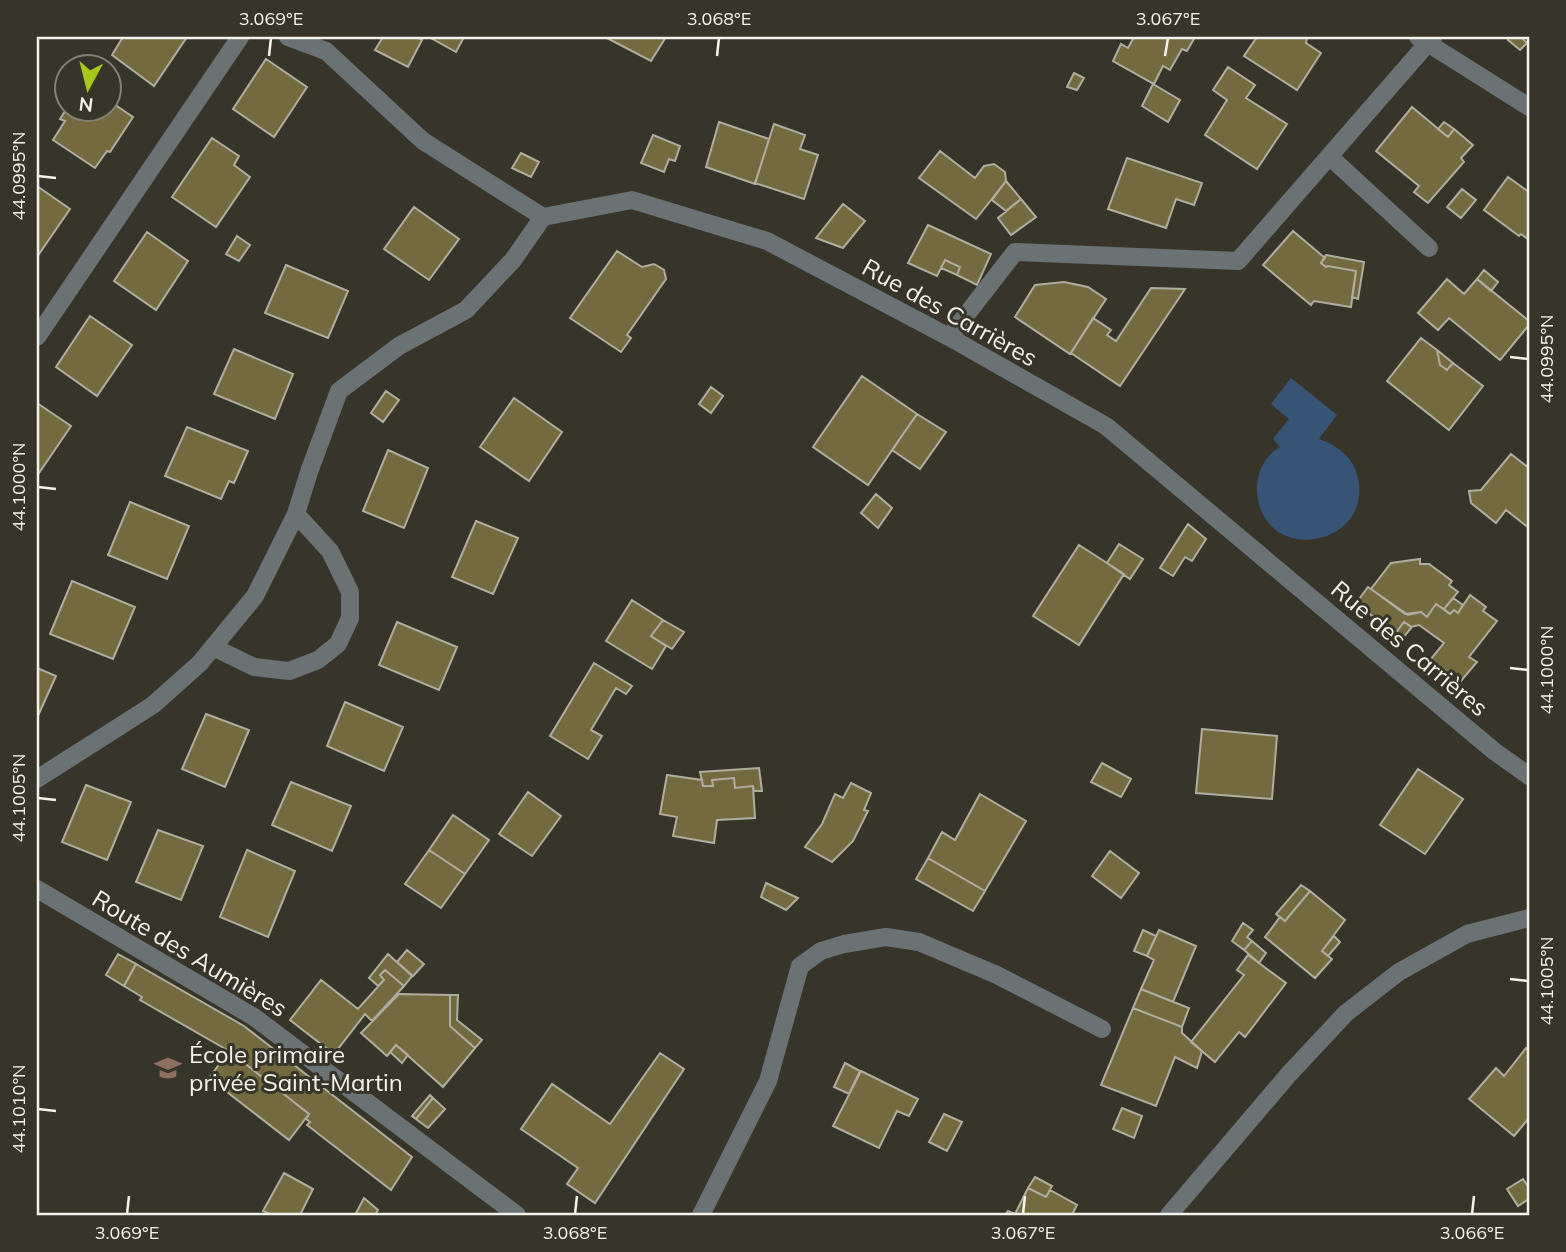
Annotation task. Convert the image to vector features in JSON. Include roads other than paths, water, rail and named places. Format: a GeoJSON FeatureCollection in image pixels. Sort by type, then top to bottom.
{"type":"FeatureCollection","features":[{"type":"Feature","properties":{"kind":"street"},"geometry":{"type":"LineString","coordinates":[[37,337],[240,37]]}},
{"type":"Feature","properties":{"kind":"street"},"geometry":{"type":"LineString","coordinates":[[37,779],[153,705],[200,663],[256,596],[296,514],[339,391],[399,346],[466,310],[513,260],[543,217],[423,141],[326,51],[288,37]]}},
{"type":"Feature","properties":{"kind":"street"},"geometry":{"type":"LineString","coordinates":[[949,337],[1015,252],[1238,261],[1427,38],[1529,107]]}},
{"type":"Feature","properties":{"kind":"street"},"geometry":{"type":"LineString","coordinates":[[1329,156],[1429,248]]}},
{"type":"Feature","properties":{"kind":"street","name":"Rue des Carrières"},"geometry":{"type":"LineString","coordinates":[[543,217],[632,200],[767,241],[949,337],[1106,426],[1494,751],[1529,776]]}},
{"type":"Feature","properties":{"kind":"street"},"geometry":{"type":"LineString","coordinates":[[213,647],[254,667],[289,671],[318,660],[338,644],[349,618],[350,592],[330,551],[296,514]]}},
{"type":"Feature","properties":{"kind":"street","name":"Route des Aumières"},"geometry":{"type":"LineString","coordinates":[[37,890],[254,1017],[508,1212]]}},
{"type":"Feature","properties":{"kind":"street"},"geometry":{"type":"LineString","coordinates":[[1169,1215],[1289,1074],[1346,1013],[1399,972],[1467,934],[1529,918]]}},
{"type":"Feature","properties":{"kind":"street"},"geometry":{"type":"LineString","coordinates":[[701,1215],[768,1081],[800,966],[821,951],[886,937],[919,942],[997,975],[1102,1029]]}},
{"type":"Feature","properties":{"kind":"water"},"geometry":{"type":"Polygon","coordinates":[[[1291,378],[1337,415],[1319,439],[1342,452],[1351,461],[1357,474],[1359,499],[1351,518],[1336,531],[1317,539],[1297,539],[1278,532],[1264,517],[1257,493],[1262,466],[1280,447],[1273,439],[1289,419],[1271,404],[1291,378]]]}},
{"type":"Feature","properties":{"kind":"place","name":"École primaire privée Saint-Martin"},"geometry":{"type":"Point","coordinates":[168,1068]}}]}
